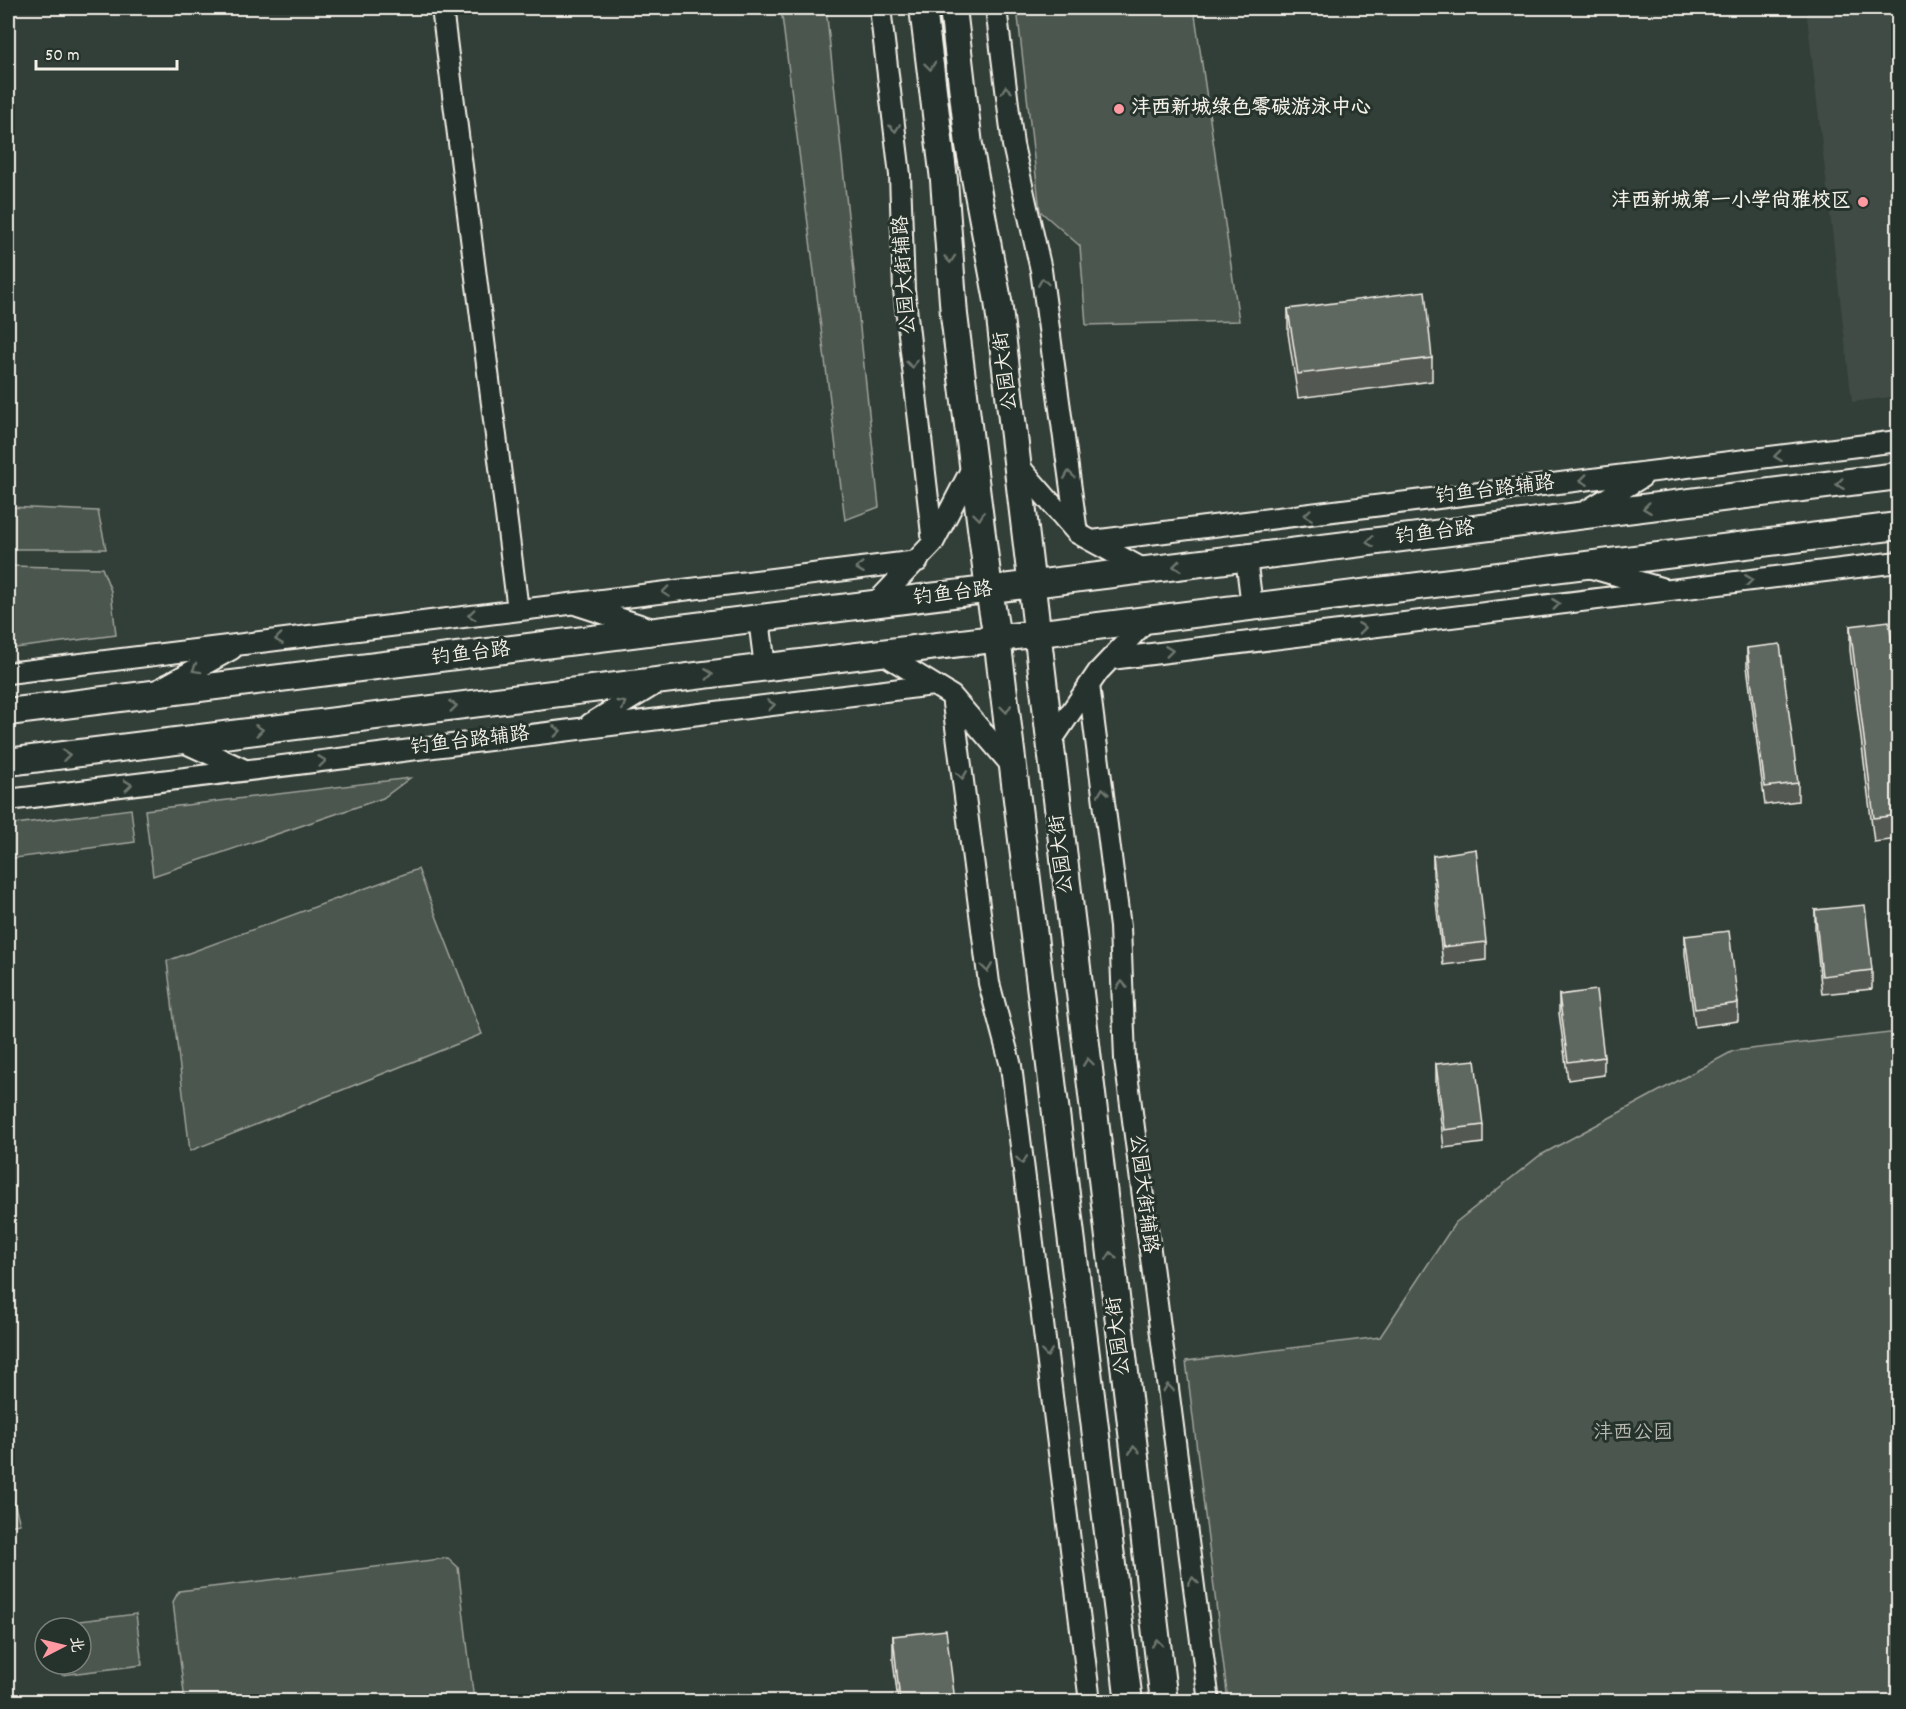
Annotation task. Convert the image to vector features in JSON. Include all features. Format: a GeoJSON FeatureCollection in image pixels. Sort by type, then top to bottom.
{"type":"FeatureCollection","features":[{"type":"Feature","properties":{"kind":"main road","name":"公园大街"},"geometry":{"type":"LineString","coordinates":[[923,8],[944,180],[954,315],[997,638],[1129,1701]]}},
{"type":"Feature","properties":{"kind":"main road","name":"公园大街"},"geometry":{"type":"LineString","coordinates":[[952,8],[969,145],[998,301],[1164,1701]]}},
{"type":"Feature","properties":{"kind":"main road","name":"钓鱼台路"},"geometry":{"type":"LineString","coordinates":[[8,712],[1899,476]]}},
{"type":"Feature","properties":{"kind":"main road"},"geometry":{"type":"LineString","coordinates":[[8,762],[1899,526]]}},
{"type":"Feature","properties":{"kind":"street"},"geometry":{"type":"LineString","coordinates":[[442,8],[518,610]]}},
{"type":"Feature","properties":{"kind":"street","name":"公园大街辅路"},"geometry":{"type":"LineString","coordinates":[[880,8],[900,175],[904,290],[933,543]]}},
{"type":"Feature","properties":{"kind":"street"},"geometry":{"type":"LineString","coordinates":[[996,8],[1013,145],[1041,270],[1084,537]]}},
{"type":"Feature","properties":{"kind":"street","name":"钓鱼台路辅路"},"geometry":{"type":"LineString","coordinates":[[1084,537],[1899,441]]}},
{"type":"Feature","properties":{"kind":"street"},"geometry":{"type":"LineString","coordinates":[[1018,465],[1084,537],[1145,570]]}},
{"type":"Feature","properties":{"kind":"street"},"geometry":{"type":"LineString","coordinates":[[875,604],[933,543],[973,466]]}},
{"type":"Feature","properties":{"kind":"street"},"geometry":{"type":"LineString","coordinates":[[1577,516],[1650,472]]}},
{"type":"Feature","properties":{"kind":"street"},"geometry":{"type":"LineString","coordinates":[[1246,558],[1252,606]]}},
{"type":"Feature","properties":{"kind":"street"},"geometry":{"type":"LineString","coordinates":[[8,673],[918,561]]}},
{"type":"Feature","properties":{"kind":"street"},"geometry":{"type":"LineString","coordinates":[[1111,658],[1899,562]]}},
{"type":"Feature","properties":{"kind":"street"},"geometry":{"type":"LineString","coordinates":[[1583,565],[1668,590]]}},
{"type":"Feature","properties":{"kind":"street"},"geometry":{"type":"LineString","coordinates":[[573,603],[658,631]]}},
{"type":"Feature","properties":{"kind":"street"},"geometry":{"type":"LineString","coordinates":[[759,619],[765,667]]}},
{"type":"Feature","properties":{"kind":"street"},"geometry":{"type":"LineString","coordinates":[[1050,743],[1089,685],[1148,619]]}},
{"type":"Feature","properties":{"kind":"street"},"geometry":{"type":"LineString","coordinates":[[150,694],[242,644]]}},
{"type":"Feature","properties":{"kind":"street"},"geometry":{"type":"LineString","coordinates":[[882,653],[952,696],[1013,767]]}},
{"type":"Feature","properties":{"kind":"street"},"geometry":{"type":"LineString","coordinates":[[582,728],[662,680]]}},
{"type":"Feature","properties":{"kind":"street","name":"钓鱼台路辅路"},"geometry":{"type":"LineString","coordinates":[[8,800],[933,685]]}},
{"type":"Feature","properties":{"kind":"street","name":"公园大街辅路"},"geometry":{"type":"LineString","coordinates":[[1089,685],[1120,927],[1125,1059],[1209,1701]]}},
{"type":"Feature","properties":{"kind":"street"},"geometry":{"type":"LineString","coordinates":[[952,696],[989,983],[1011,1066],[1090,1701]]}},
{"type":"Feature","properties":{"kind":"street"},"geometry":{"type":"LineString","coordinates":[[179,740],[246,770]]}},
{"type":"Feature","properties":{"kind":"shaded area","name":"沣西新城第一小学尚雅校区"},"geometry":{"type":"Polygon","coordinates":[[[1806,8],[1898,8],[1898,396],[1852,402],[1806,8]]]}},
{"type":"Feature","properties":{"kind":"green space"},"geometry":{"type":"Polygon","coordinates":[[[781,8],[826,8],[879,507],[845,520],[781,8]]]}},
{"type":"Feature","properties":{"kind":"green space","name":"沣西新城绿色零碳游泳中心"},"geometry":{"type":"Polygon","coordinates":[[[1017,8],[1194,8],[1239,321],[1086,325],[1080,246],[1040,211],[1017,8]]]}},
{"type":"Feature","properties":{"kind":"green space"},"geometry":{"type":"Polygon","coordinates":[[[8,507],[98,511],[106,549],[8,549],[8,507]]]}},
{"type":"Feature","properties":{"kind":"green space"},"geometry":{"type":"Polygon","coordinates":[[[8,566],[102,568],[111,591],[116,635],[8,649],[8,566]]]}},
{"type":"Feature","properties":{"kind":"green space"},"geometry":{"type":"Polygon","coordinates":[[[410,778],[383,798],[153,876],[145,810],[410,778]]]}},
{"type":"Feature","properties":{"kind":"green space"},"geometry":{"type":"Polygon","coordinates":[[[131,809],[135,842],[8,859],[8,825],[131,809]]]}},
{"type":"Feature","properties":{"kind":"green space"},"geometry":{"type":"Polygon","coordinates":[[[418,869],[482,1034],[190,1151],[167,961],[418,869]]]}},
{"type":"Feature","properties":{"kind":"green space","name":"沣西公园"},"geometry":{"type":"Polygon","coordinates":[[[1898,1032],[1898,1701],[1228,1701],[1186,1361],[1380,1337],[1455,1223],[1539,1156],[1733,1051],[1898,1032]]]}},
{"type":"Feature","properties":{"kind":"green space"},"geometry":{"type":"Polygon","coordinates":[[[8,1481],[20,1524],[8,1526],[8,1481]]]}},
{"type":"Feature","properties":{"kind":"green space"},"geometry":{"type":"Polygon","coordinates":[[[448,1558],[458,1567],[474,1701],[185,1701],[173,1602],[179,1591],[448,1558]]]}},
{"type":"Feature","properties":{"kind":"green space"},"geometry":{"type":"Polygon","coordinates":[[[136,1614],[142,1665],[93,1671],[93,1619],[136,1614]]]}},
{"type":"Feature","properties":{"kind":"building"},"geometry":{"type":"Polygon","coordinates":[[[1425,291],[1432,358],[1298,374],[1288,309],[1425,291]]]}},
{"type":"Feature","properties":{"kind":"building"},"geometry":{"type":"Polygon","coordinates":[[[1889,621],[1899,700],[1899,815],[1874,818],[1850,626],[1889,621]]]}},
{"type":"Feature","properties":{"kind":"building"},"geometry":{"type":"Polygon","coordinates":[[[1780,644],[1798,783],[1765,787],[1747,648],[1780,644]]]}},
{"type":"Feature","properties":{"kind":"building"},"geometry":{"type":"Polygon","coordinates":[[[1476,849],[1486,942],[1443,947],[1433,856],[1476,849]]]}},
{"type":"Feature","properties":{"kind":"building"},"geometry":{"type":"Polygon","coordinates":[[[1865,905],[1872,970],[1822,976],[1815,910],[1865,905]]]}},
{"type":"Feature","properties":{"kind":"building"},"geometry":{"type":"Polygon","coordinates":[[[1729,931],[1738,1003],[1695,1009],[1685,936],[1729,931]]]}},
{"type":"Feature","properties":{"kind":"building"},"geometry":{"type":"Polygon","coordinates":[[[1596,990],[1604,1057],[1568,1062],[1559,995],[1596,990]]]}},
{"type":"Feature","properties":{"kind":"building"},"geometry":{"type":"Polygon","coordinates":[[[1475,1060],[1483,1125],[1444,1130],[1436,1064],[1475,1060]]]}},
{"type":"Feature","properties":{"kind":"building"},"geometry":{"type":"Polygon","coordinates":[[[946,1630],[955,1701],[900,1701],[893,1636],[946,1630]]]}},
{"type":"Feature","properties":{"kind":"place","name":"沣西新城绿色零碳游泳中心"},"geometry":{"type":"Point","coordinates":[1119,109]}},
{"type":"Feature","properties":{"kind":"place","name":"沣西新城第一小学尚雅校区"},"geometry":{"type":"Point","coordinates":[1863,202]}}]}
